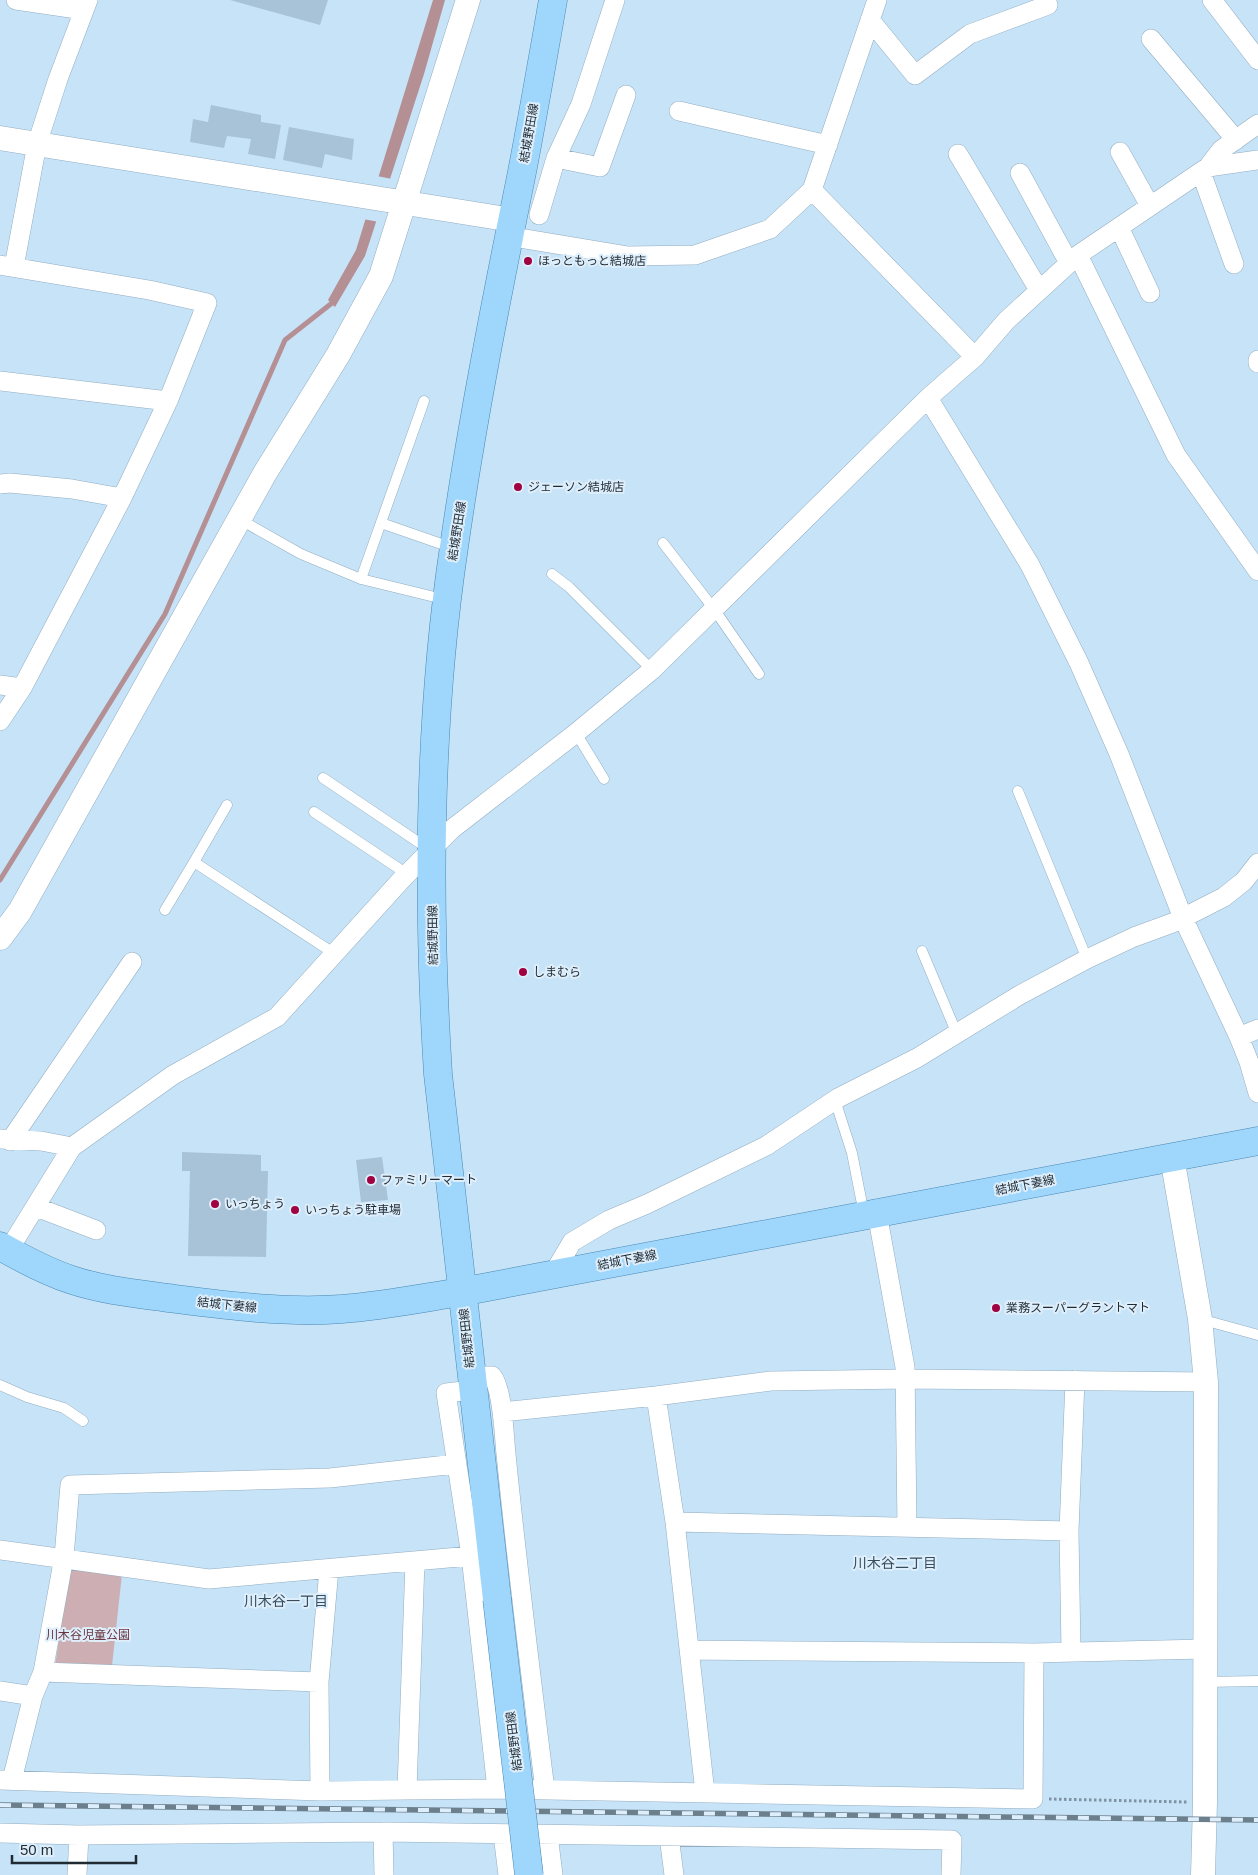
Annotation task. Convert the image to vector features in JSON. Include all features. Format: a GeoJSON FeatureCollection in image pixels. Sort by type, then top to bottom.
{"type":"FeatureCollection","features":[{"type":"Feature","properties":{"kind":"main road","name":"結城野田線"},"geometry":{"type":"LineString","coordinates":[[529,1875],[461,1292],[438,1074],[430,850],[441,665],[453,548],[481,384],[553,0]]}},
{"type":"Feature","properties":{"kind":"main road","name":"結城下妻線"},"geometry":{"type":"LineString","coordinates":[[4,1249],[52,1272],[93,1285],[142,1294],[252,1308],[299,1311],[342,1309],[382,1305],[461,1292],[1258,1141]]}},
{"type":"Feature","properties":{"kind":"street"},"geometry":{"type":"LineString","coordinates":[[0,720],[22,688],[122,498],[168,401],[207,303],[149,290],[7,266],[37,144],[58,79],[86,5],[16,0]]}},
{"type":"Feature","properties":{"kind":"street"},"geometry":{"type":"LineString","coordinates":[[0,938],[20,911],[265,473],[338,356],[381,276],[383,200],[468,0]]}},
{"type":"Feature","properties":{"kind":"street"},"geometry":{"type":"LineString","coordinates":[[540,215],[556,158],[581,104],[615,0]]}},
{"type":"Feature","properties":{"kind":"street"},"geometry":{"type":"LineString","coordinates":[[0,138],[383,200],[628,256],[695,255],[770,229],[812,190],[877,0]]}},
{"type":"Feature","properties":{"kind":"street"},"geometry":{"type":"LineString","coordinates":[[1212,0],[1258,60]]}},
{"type":"Feature","properties":{"kind":"street"},"geometry":{"type":"LineString","coordinates":[[870,20],[915,75],[970,34],[1048,5]]}},
{"type":"Feature","properties":{"kind":"street"},"geometry":{"type":"LineString","coordinates":[[1150,39],[1236,140]]}},
{"type":"Feature","properties":{"kind":"street"},"geometry":{"type":"LineString","coordinates":[[556,158],[600,167],[626,96]]}},
{"type":"Feature","properties":{"kind":"street"},"geometry":{"type":"LineString","coordinates":[[679,111],[828,145]]}},
{"type":"Feature","properties":{"kind":"street"},"geometry":{"type":"LineString","coordinates":[[4,1249],[36,1207],[72,1147],[173,1075],[277,1017],[407,874],[452,829],[576,733],[652,670],[928,398],[975,357],[1006,321],[1073,259],[1205,169],[1221,150],[1258,124]]}},
{"type":"Feature","properties":{"kind":"street"},"geometry":{"type":"LineString","coordinates":[[1120,152],[1150,206]]}},
{"type":"Feature","properties":{"kind":"street"},"geometry":{"type":"LineString","coordinates":[[958,154],[1039,290]]}},
{"type":"Feature","properties":{"kind":"street"},"geometry":{"type":"LineString","coordinates":[[1205,169],[1258,160]]}},
{"type":"Feature","properties":{"kind":"street"},"geometry":{"type":"LineString","coordinates":[[1205,169],[1234,264]]}},
{"type":"Feature","properties":{"kind":"street"},"geometry":{"type":"LineString","coordinates":[[1020,173],[1073,259],[1176,455],[1258,571]]}},
{"type":"Feature","properties":{"kind":"street"},"geometry":{"type":"LineString","coordinates":[[812,190],[975,357]]}},
{"type":"Feature","properties":{"kind":"street"},"geometry":{"type":"LineString","coordinates":[[1118,227],[1150,293]]}},
{"type":"Feature","properties":{"kind":"street"},"geometry":{"type":"LineString","coordinates":[[0,381],[168,401]]}},
{"type":"Feature","properties":{"kind":"street"},"geometry":{"type":"LineString","coordinates":[[928,398],[1030,565],[1079,663],[1119,754],[1183,918],[1249,1062],[1258,1092]]}},
{"type":"Feature","properties":{"kind":"street"},"geometry":{"type":"LineString","coordinates":[[0,484],[10,483],[72,489],[122,498]]}},
{"type":"Feature","properties":{"kind":"street"},"geometry":{"type":"LineString","coordinates":[[0,685],[22,688]]}},
{"type":"Feature","properties":{"kind":"street"},"geometry":{"type":"LineString","coordinates":[[553,1274],[572,1242],[609,1220],[647,1204],[766,1146],[835,1100],[917,1058],[1018,996],[1087,959],[1134,937],[1183,918],[1224,896],[1244,881],[1258,863]]}},
{"type":"Feature","properties":{"kind":"street"},"geometry":{"type":"LineString","coordinates":[[5,1140],[132,962]]}},
{"type":"Feature","properties":{"kind":"street"},"geometry":{"type":"LineString","coordinates":[[1238,1037],[1258,1028]]}},
{"type":"Feature","properties":{"kind":"street"},"geometry":{"type":"LineString","coordinates":[[5,1140],[41,1141],[72,1147]]}},
{"type":"Feature","properties":{"kind":"street"},"geometry":{"type":"LineString","coordinates":[[1172,1157],[1200,1319],[1206,1382],[1205,1802],[1203,1875]]}},
{"type":"Feature","properties":{"kind":"street"},"geometry":{"type":"LineString","coordinates":[[36,1207],[96,1230]]}},
{"type":"Feature","properties":{"kind":"street"},"geometry":{"type":"LineString","coordinates":[[871,1214],[906,1379],[906,1528]]}},
{"type":"Feature","properties":{"kind":"street"},"geometry":{"type":"LineString","coordinates":[[497,1789],[472,1556],[446,1393],[492,1376],[496,1381],[502,1412],[515,1549],[545,1790]]}},
{"type":"Feature","properties":{"kind":"street"},"geometry":{"type":"LineString","coordinates":[[502,1412],[656,1396],[771,1381],[906,1379],[1206,1382]]}},
{"type":"Feature","properties":{"kind":"street"},"geometry":{"type":"LineString","coordinates":[[1070,1652],[1069,1531],[1075,1380]]}},
{"type":"Feature","properties":{"kind":"street"},"geometry":{"type":"LineString","coordinates":[[656,1396],[675,1522],[705,1793]]}},
{"type":"Feature","properties":{"kind":"street"},"geometry":{"type":"LineString","coordinates":[[456,1464],[330,1478],[70,1485],[64,1557],[44,1672],[33,1696],[6,1780],[320,1791],[497,1789],[1033,1799],[1034,1653]]}},
{"type":"Feature","properties":{"kind":"street"},"geometry":{"type":"LineString","coordinates":[[675,1522],[1069,1531]]}},
{"type":"Feature","properties":{"kind":"street"},"geometry":{"type":"LineString","coordinates":[[0,1550],[64,1557],[209,1579],[472,1556]]}},
{"type":"Feature","properties":{"kind":"street"},"geometry":{"type":"LineString","coordinates":[[407,1790],[415,1561]]}},
{"type":"Feature","properties":{"kind":"street"},"geometry":{"type":"LineString","coordinates":[[320,1791],[319,1682],[329,1569]]}},
{"type":"Feature","properties":{"kind":"street"},"geometry":{"type":"LineString","coordinates":[[689,1650],[1034,1653],[1204,1649]]}},
{"type":"Feature","properties":{"kind":"street"},"geometry":{"type":"LineString","coordinates":[[44,1672],[319,1682]]}},
{"type":"Feature","properties":{"kind":"street"},"geometry":{"type":"LineString","coordinates":[[0,1691],[33,1696]]}},
{"type":"Feature","properties":{"kind":"street"},"geometry":{"type":"LineString","coordinates":[[383,1832],[384,1875]]}},
{"type":"Feature","properties":{"kind":"street"},"geometry":{"type":"LineString","coordinates":[[0,1834],[383,1832],[952,1840],[951,1875]]}},
{"type":"Feature","properties":{"kind":"street"},"geometry":{"type":"LineString","coordinates":[[503,1834],[508,1875]]}},
{"type":"Feature","properties":{"kind":"street"},"geometry":{"type":"LineString","coordinates":[[77,1875],[79,1835]]}},
{"type":"Feature","properties":{"kind":"street"},"geometry":{"type":"LineString","coordinates":[[548,1835],[553,1875]]}},
{"type":"Feature","properties":{"kind":"street"},"geometry":{"type":"LineString","coordinates":[[669,1836],[674,1875]]}},
{"type":"Feature","properties":{"kind":"lane"},"geometry":{"type":"LineString","coordinates":[[361,579],[424,401]]}},
{"type":"Feature","properties":{"kind":"lane"},"geometry":{"type":"LineString","coordinates":[[239,519],[300,554],[361,579],[448,600]]}},
{"type":"Feature","properties":{"kind":"lane"},"geometry":{"type":"LineString","coordinates":[[381,523],[453,548]]}},
{"type":"Feature","properties":{"kind":"lane"},"geometry":{"type":"LineString","coordinates":[[663,543],[714,609],[759,674]]}},
{"type":"Feature","properties":{"kind":"lane"},"geometry":{"type":"LineString","coordinates":[[552,574],[570,587],[652,670]]}},
{"type":"Feature","properties":{"kind":"lane"},"geometry":{"type":"LineString","coordinates":[[576,733],[604,779]]}},
{"type":"Feature","properties":{"kind":"lane"},"geometry":{"type":"LineString","coordinates":[[323,778],[430,850]]}},
{"type":"Feature","properties":{"kind":"lane"},"geometry":{"type":"LineString","coordinates":[[1018,791],[1087,959]]}},
{"type":"Feature","properties":{"kind":"lane"},"geometry":{"type":"LineString","coordinates":[[165,910],[227,805]]}},
{"type":"Feature","properties":{"kind":"lane"},"geometry":{"type":"LineString","coordinates":[[314,812],[407,874]]}},
{"type":"Feature","properties":{"kind":"lane"},"geometry":{"type":"LineString","coordinates":[[194,862],[335,954]]}},
{"type":"Feature","properties":{"kind":"lane"},"geometry":{"type":"LineString","coordinates":[[922,951],[957,1034]]}},
{"type":"Feature","properties":{"kind":"lane"},"geometry":{"type":"LineString","coordinates":[[835,1100],[871,1214]]}},
{"type":"Feature","properties":{"kind":"lane"},"geometry":{"type":"LineString","coordinates":[[1200,1319],[1258,1336]]}},
{"type":"Feature","properties":{"kind":"lane"},"geometry":{"type":"LineString","coordinates":[[0,1385],[27,1397],[64,1408],[83,1421]]}},
{"type":"Feature","properties":{"kind":"lane"},"geometry":{"type":"LineString","coordinates":[[1204,1682],[1258,1681]]}},
{"type":"Feature","properties":{"kind":"path"},"geometry":{"type":"LineString","coordinates":[[1033,1799],[1205,1802]]}},
{"type":"Feature","properties":{"kind":"green space","name":"川木谷児童公園"},"geometry":{"type":"Polygon","coordinates":[[[70,1567],[122,1574],[112,1666],[55,1666],[70,1567]]]}},
{"type":"Feature","properties":{"kind":"shaded area"},"geometry":{"type":"Polygon","coordinates":[[[433,0],[445,0],[424,74],[365,256],[335,307],[328,300],[356,250],[433,0]]]}},
{"type":"Feature","properties":{"kind":"pier"},"geometry":{"type":"Polygon","coordinates":[[[377,176],[392,179],[379,222],[363,219],[377,176]]]}},
{"type":"Feature","properties":{"kind":"building"},"geometry":{"type":"Polygon","coordinates":[[[230,0],[328,0],[320,25],[230,0]]]}},
{"type":"Feature","properties":{"kind":"building"},"geometry":{"type":"Polygon","coordinates":[[[211,105],[261,115],[261,122],[281,125],[275,159],[248,154],[251,139],[227,136],[224,148],[190,142],[193,119],[208,122],[211,105]]]}},
{"type":"Feature","properties":{"kind":"building"},"geometry":{"type":"Polygon","coordinates":[[[289,127],[354,139],[352,160],[325,154],[322,168],[283,160],[289,127]]]}},
{"type":"Feature","properties":{"kind":"building"},"geometry":{"type":"Polygon","coordinates":[[[182,1152],[261,1155],[261,1171],[268,1171],[266,1257],[188,1256],[190,1171],[182,1171],[182,1152]]]}},
{"type":"Feature","properties":{"kind":"building","name":"ファミリーマート"},"geometry":{"type":"Polygon","coordinates":[[[382,1157],[388,1200],[361,1202],[356,1160],[382,1157]]]}},
{"type":"Feature","properties":{"kind":"waterway"},"geometry":{"type":"LineString","coordinates":[[0,880],[165,614],[285,340],[332,303],[334,299]]}},
{"type":"Feature","properties":{"kind":"railway"},"geometry":{"type":"LineString","coordinates":[[0,1805],[1258,1820]]}},
{"type":"Feature","properties":{"kind":"place","name":"ほっともっと結城店"},"geometry":{"type":"Point","coordinates":[528,261]}},
{"type":"Feature","properties":{"kind":"place","name":"ジェーソン結城店"},"geometry":{"type":"Point","coordinates":[518,487]}},
{"type":"Feature","properties":{"kind":"place","name":"しまむら"},"geometry":{"type":"Point","coordinates":[523,972]}},
{"type":"Feature","properties":{"kind":"place","name":"ファミリーマート"},"geometry":{"type":"Point","coordinates":[371,1180]}},
{"type":"Feature","properties":{"kind":"place","name":"いっちょう"},"geometry":{"type":"Point","coordinates":[215,1204]}},
{"type":"Feature","properties":{"kind":"place","name":"いっちょう駐車場"},"geometry":{"type":"Point","coordinates":[295,1210]}},
{"type":"Feature","properties":{"kind":"place","name":"業務スーパーグラントマト"},"geometry":{"type":"Point","coordinates":[996,1308]}},
{"type":"Feature","properties":{"kind":"district","name":"川木谷二丁目"},"geometry":{"type":"Point","coordinates":[895,1563]}},
{"type":"Feature","properties":{"kind":"district","name":"川木谷一丁目"},"geometry":{"type":"Point","coordinates":[286,1601]}}]}
